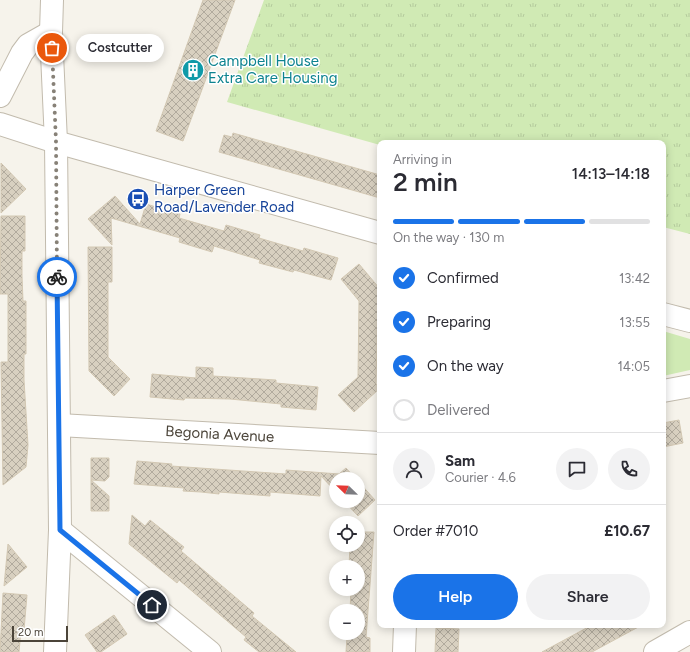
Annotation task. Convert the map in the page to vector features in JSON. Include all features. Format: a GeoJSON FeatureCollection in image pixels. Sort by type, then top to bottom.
{"type":"FeatureCollection","features":[{"type":"Feature","properties":{"kind":"street"},"geometry":{"type":"LineString","coordinates":[[47,2],[51,32],[56,142],[60,530],[55,652]]}},
{"type":"Feature","properties":{"kind":"street"},"geometry":{"type":"LineString","coordinates":[[0,96],[22,53],[28,45],[51,32]]}},
{"type":"Feature","properties":{"kind":"street"},"geometry":{"type":"LineString","coordinates":[[0,124],[56,142],[377,232]]}},
{"type":"Feature","properties":{"kind":"street"},"geometry":{"type":"LineString","coordinates":[[666,315],[690,321]]}},
{"type":"Feature","properties":{"kind":"street"},"geometry":{"type":"LineString","coordinates":[[666,390],[690,386]]}},
{"type":"Feature","properties":{"kind":"street","name":"Begonia Avenue"},"geometry":{"type":"LineString","coordinates":[[59,425],[377,443]]}},
{"type":"Feature","properties":{"kind":"street"},"geometry":{"type":"LineString","coordinates":[[60,530],[210,652]]}},
{"type":"Feature","properties":{"kind":"street"},"geometry":{"type":"LineString","coordinates":[[404,652],[405,628]]}},
{"type":"Feature","properties":{"kind":"street"},"geometry":{"type":"LineString","coordinates":[[655,652],[690,632]]}},
{"type":"Feature","properties":{"kind":"green space"},"geometry":{"type":"Polygon","coordinates":[[[264,0],[690,0],[690,234],[666,228],[666,140],[377,140],[377,144],[227,102],[264,0]]]}},
{"type":"Feature","properties":{"kind":"green space"},"geometry":{"type":"Polygon","coordinates":[[[666,332],[690,339],[690,370],[666,375],[666,332]]]}},
{"type":"Feature","properties":{"kind":"building","name":"Campbell House Extra Care Housing"},"geometry":{"type":"Polygon","coordinates":[[[203,0],[235,0],[183,141],[156,131],[203,0]]]}},
{"type":"Feature","properties":{"kind":"building"},"geometry":{"type":"Polygon","coordinates":[[[233,133],[377,174],[377,197],[219,152],[224,135],[232,137],[233,133]]]}},
{"type":"Feature","properties":{"kind":"building"},"geometry":{"type":"Polygon","coordinates":[[[1,163],[26,189],[1,213],[1,163]]]}},
{"type":"Feature","properties":{"kind":"building"},"geometry":{"type":"Polygon","coordinates":[[[115,196],[140,224],[146,204],[180,214],[179,218],[224,231],[226,225],[260,235],[259,238],[303,251],[304,248],[338,258],[331,280],[294,270],[293,272],[259,263],[260,260],[214,246],[212,252],[179,242],[180,238],[111,218],[112,245],[88,219],[115,196]]]}},
{"type":"Feature","properties":{"kind":"building"},"geometry":{"type":"Polygon","coordinates":[[[1,216],[25,216],[25,251],[22,251],[22,276],[23,301],[26,301],[26,354],[24,354],[24,380],[28,445],[26,467],[3,485],[1,362],[8,362],[8,294],[0,294],[1,216]]]}},
{"type":"Feature","properties":{"kind":"building"},"geometry":{"type":"Polygon","coordinates":[[[88,247],[112,247],[112,282],[108,282],[108,357],[130,379],[114,396],[89,371],[88,247]]]}},
{"type":"Feature","properties":{"kind":"building"},"geometry":{"type":"Polygon","coordinates":[[[359,264],[377,285],[377,391],[354,412],[338,395],[358,377],[359,301],[341,279],[359,264]]]}},
{"type":"Feature","properties":{"kind":"building"},"geometry":{"type":"Polygon","coordinates":[[[196,367],[213,368],[213,376],[276,380],[276,383],[318,387],[316,410],[281,407],[281,404],[230,399],[185,398],[184,400],[150,397],[152,374],[196,378],[196,367]]]}},
{"type":"Feature","properties":{"kind":"building"},"geometry":{"type":"Polygon","coordinates":[[[679,420],[683,443],[666,446],[666,422],[679,420]]]}},
{"type":"Feature","properties":{"kind":"building"},"geometry":{"type":"Polygon","coordinates":[[[91,458],[109,458],[109,477],[105,481],[91,480],[91,458]]]}},
{"type":"Feature","properties":{"kind":"building"},"geometry":{"type":"Polygon","coordinates":[[[137,461],[172,464],[171,466],[286,474],[286,470],[329,473],[329,485],[321,476],[320,496],[270,492],[270,496],[219,492],[219,494],[183,491],[184,488],[134,484],[137,461]]]}},
{"type":"Feature","properties":{"kind":"building"},"geometry":{"type":"Polygon","coordinates":[[[346,468],[350,472],[341,472],[346,468]]]}},
{"type":"Feature","properties":{"kind":"building"},"geometry":{"type":"Polygon","coordinates":[[[91,480],[109,496],[109,511],[91,511],[91,480]]]}},
{"type":"Feature","properties":{"kind":"building"},"geometry":{"type":"Polygon","coordinates":[[[365,489],[375,500],[358,516],[351,508],[365,508],[365,489]]]}},
{"type":"Feature","properties":{"kind":"building"},"geometry":{"type":"Polygon","coordinates":[[[132,515],[145,526],[150,520],[184,547],[181,551],[254,613],[252,616],[296,652],[259,652],[244,640],[246,637],[179,580],[177,583],[129,544],[132,515]]]}},
{"type":"Feature","properties":{"kind":"building"},"geometry":{"type":"Polygon","coordinates":[[[365,532],[374,532],[366,637],[370,638],[370,652],[346,652],[347,640],[365,640],[365,604],[350,604],[351,596],[365,596],[365,560],[349,560],[350,552],[365,552],[365,532]]]}},
{"type":"Feature","properties":{"kind":"building"},"geometry":{"type":"Polygon","coordinates":[[[8,544],[27,567],[4,586],[8,544]]]}},
{"type":"Feature","properties":{"kind":"building"},"geometry":{"type":"Polygon","coordinates":[[[3,593],[27,595],[24,630],[21,630],[19,652],[0,652],[3,593]]]}},
{"type":"Feature","properties":{"kind":"building"},"geometry":{"type":"Polygon","coordinates":[[[114,615],[127,634],[101,652],[97,652],[85,635],[114,615]]]}},
{"type":"Feature","properties":{"kind":"building"},"geometry":{"type":"Polygon","coordinates":[[[436,628],[459,629],[458,652],[435,652],[436,628]]]}},
{"type":"Feature","properties":{"kind":"building"},"geometry":{"type":"Polygon","coordinates":[[[586,628],[636,628],[592,652],[542,652],[586,628]]]}},
{"type":"Feature","properties":{"kind":"way so far"},"geometry":{"type":"LineString","coordinates":[[52,48],[56,142],[57,277]]}},
{"type":"Feature","properties":{"kind":"place","name":"Costcutter"},"geometry":{"type":"Point","coordinates":[52,48]}},
{"type":"Feature","properties":{"kind":"place","name":"Campbell House Extra Care Housing"},"geometry":{"type":"Point","coordinates":[193,70]}},
{"type":"Feature","properties":{"kind":"place","name":"Harper Green Road/Lavender Road"},"geometry":{"type":"Point","coordinates":[138,199]}},
{"type":"Feature","properties":{"kind":"route"},"geometry":{"type":"LineString","coordinates":[[57,277],[60,530],[152,605]]}}]}
